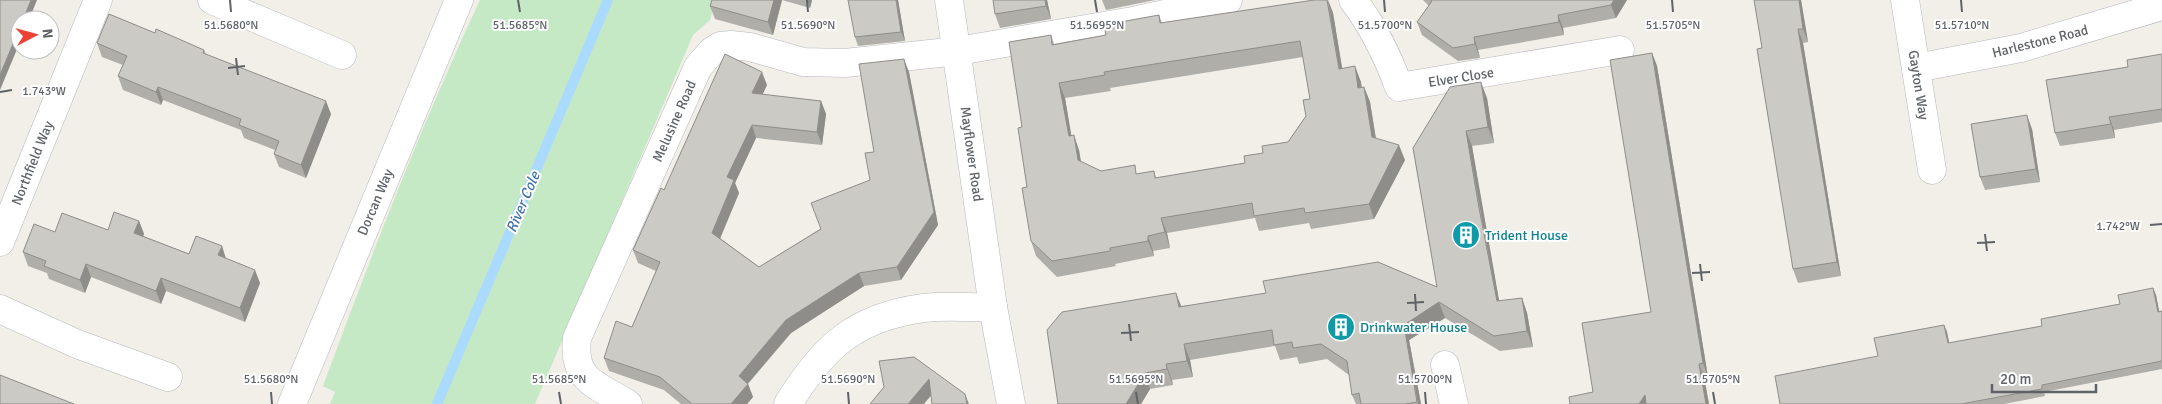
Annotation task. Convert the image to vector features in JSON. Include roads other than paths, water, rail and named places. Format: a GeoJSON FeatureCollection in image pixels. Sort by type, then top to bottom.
{"type":"FeatureCollection","features":[{"type":"Feature","properties":{"kind":"street","name":"Northfield Way"},"geometry":{"type":"LineString","coordinates":[[0,242],[98,0]]}},
{"type":"Feature","properties":{"kind":"street"},"geometry":{"type":"LineString","coordinates":[[212,0],[342,55]]}},
{"type":"Feature","properties":{"kind":"street","name":"Dorcan Way"},"geometry":{"type":"LineString","coordinates":[[292,404],[459,0]]}},
{"type":"Feature","properties":{"kind":"street","name":"Mayflower Road"},"geometry":{"type":"LineString","coordinates":[[949,0],[958,51],[993,307],[1011,404]]}},
{"type":"Feature","properties":{"kind":"street"},"geometry":{"type":"LineString","coordinates":[[958,51],[1133,21],[1228,0]]}},
{"type":"Feature","properties":{"kind":"street","name":"Elver Close"},"geometry":{"type":"LineString","coordinates":[[1353,0],[1368,19],[1384,48],[1399,87],[1620,50]]}},
{"type":"Feature","properties":{"kind":"street","name":"Gayton Way"},"geometry":{"type":"LineString","coordinates":[[1905,0],[1932,170]]}},
{"type":"Feature","properties":{"kind":"street","name":"Harlestone Road"},"geometry":{"type":"LineString","coordinates":[[1916,68],[2021,48],[2162,6]]}},
{"type":"Feature","properties":{"kind":"street","name":"Melusine Road"},"geometry":{"type":"LineString","coordinates":[[628,404],[583,377],[578,366],[577,338],[698,67],[705,58],[720,46],[731,45],[750,47],[803,62],[822,64],[958,51]]}},
{"type":"Feature","properties":{"kind":"street"},"geometry":{"type":"LineString","coordinates":[[788,404],[808,372],[824,355],[860,326],[924,308],[993,307]]}},
{"type":"Feature","properties":{"kind":"street"},"geometry":{"type":"LineString","coordinates":[[0,309],[77,344],[168,377]]}},
{"type":"Feature","properties":{"kind":"street"},"geometry":{"type":"LineString","coordinates":[[1445,366],[1454,404]]}},
{"type":"Feature","properties":{"kind":"waterway","name":"River Cole"},"geometry":{"type":"LineString","coordinates":[[437,404],[608,0]]}},
{"type":"Feature","properties":{"kind":"place","name":"Trident House"},"geometry":{"type":"Point","coordinates":[1466,235]}},
{"type":"Feature","properties":{"kind":"place","name":"Drinkwater House"},"geometry":{"type":"Point","coordinates":[1341,327]}}]}
